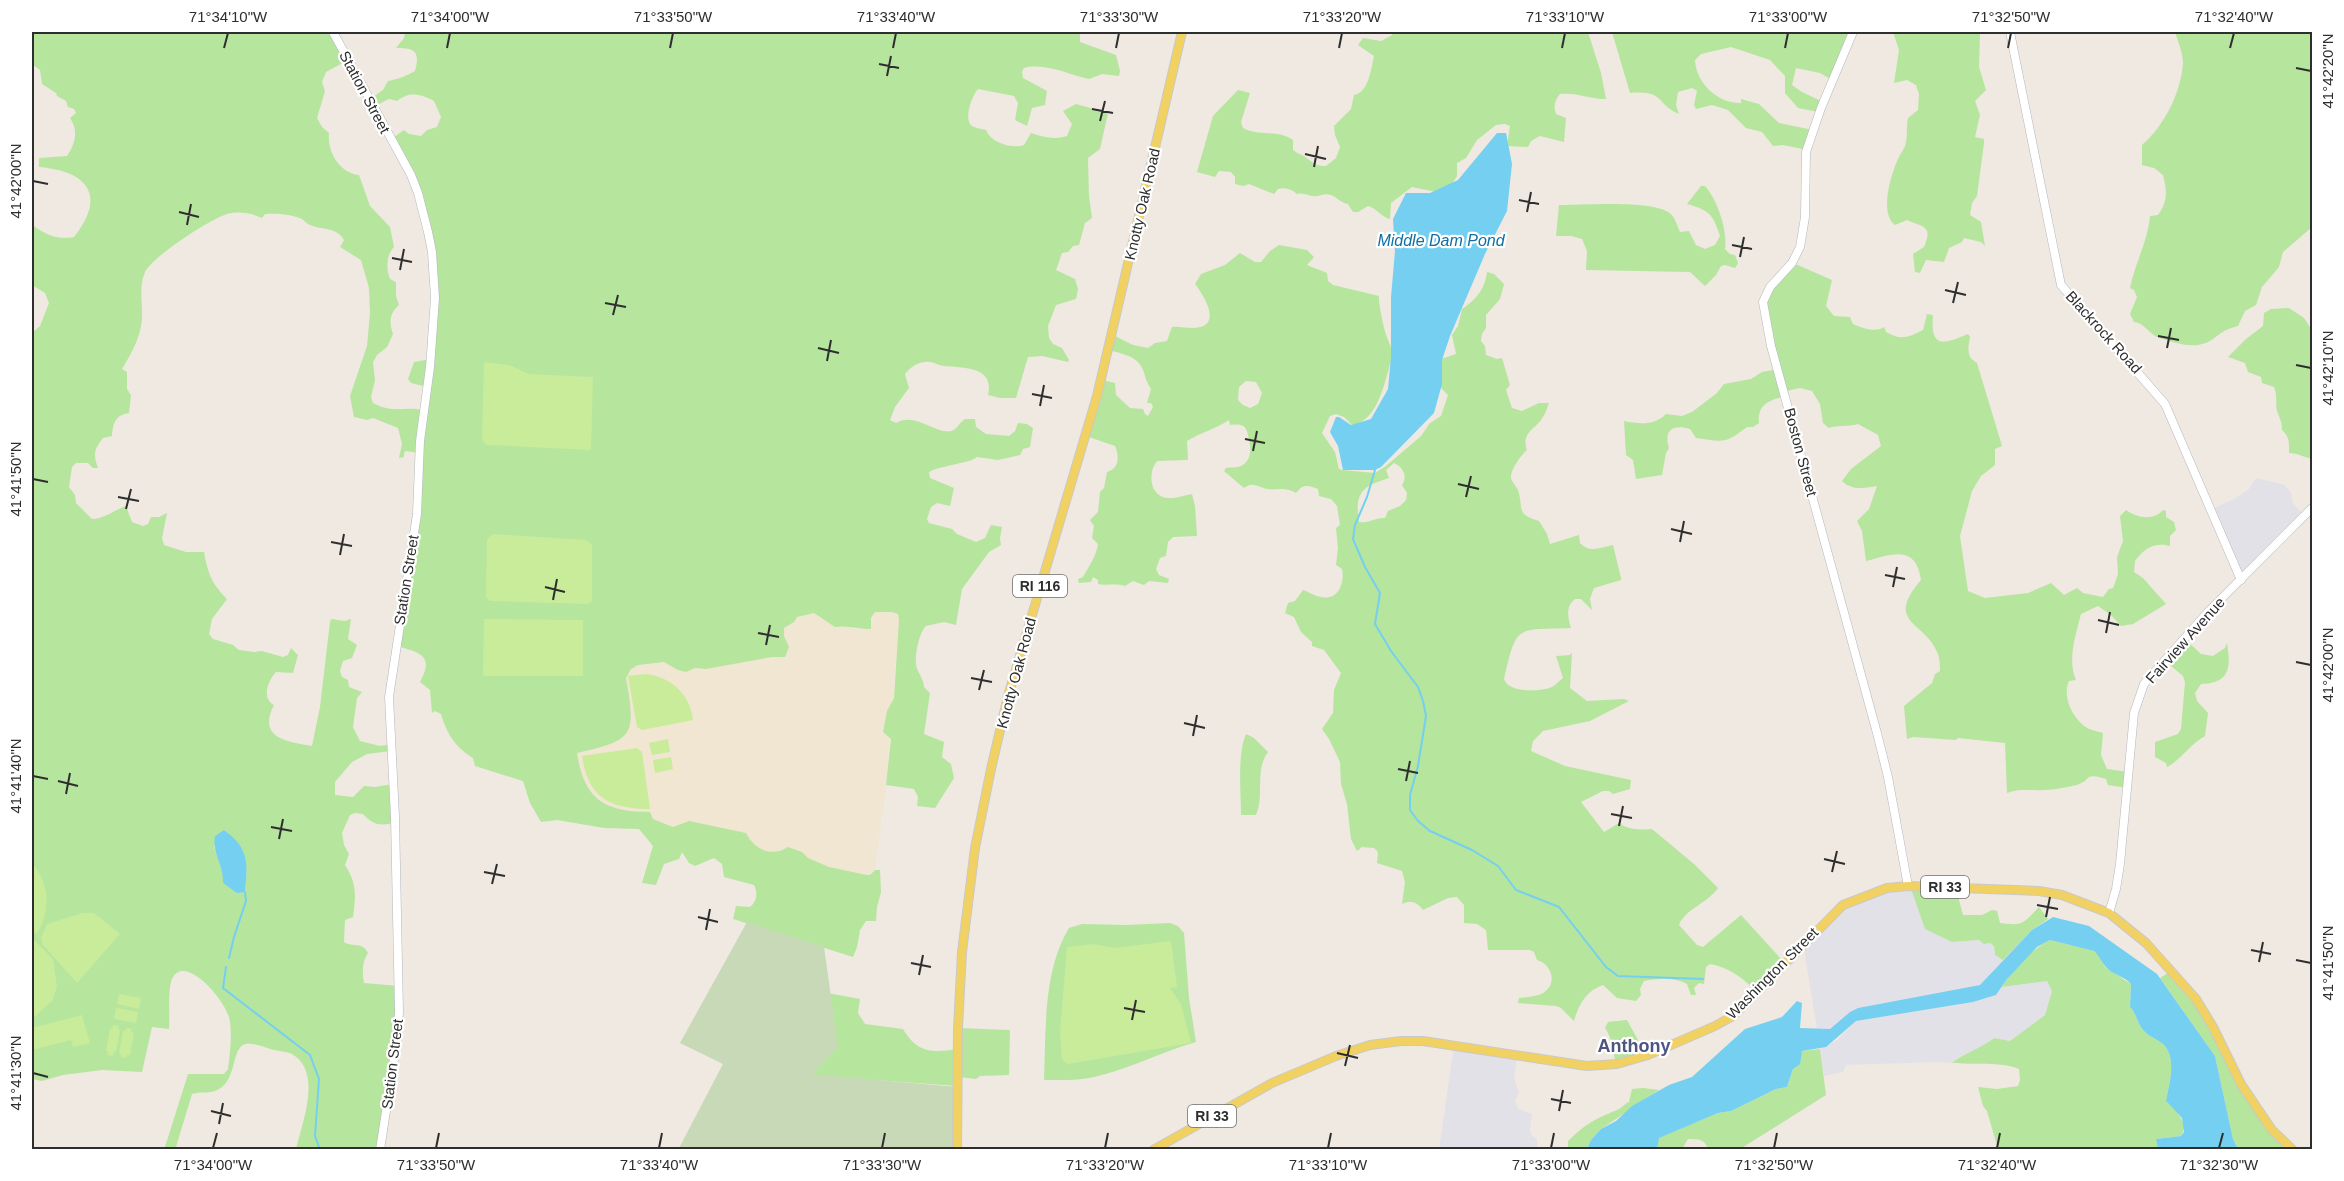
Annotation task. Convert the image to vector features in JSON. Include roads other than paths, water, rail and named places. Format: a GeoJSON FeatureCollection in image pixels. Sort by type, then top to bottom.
{"type":"FeatureCollection","features":[{"type":"Feature","properties":{"kind":"main road","name":"Knotty Oak Road"},"geometry":{"type":"LineString","coordinates":[[957,1149],[958,1028],[962,952],[975,848],[1008,696],[1098,396],[1182,32]]}},
{"type":"Feature","properties":{"kind":"main road","name":"Washington Street"},"geometry":{"type":"LineString","coordinates":[[1153,1149],[1272,1083],[1336,1056],[1370,1045],[1423,1041],[1587,1066],[1617,1064],[1648,1055],[1733,1016],[1843,905],[1887,888],[1908,886],[2044,892],[2062,895],[2109,913],[2146,943],[2196,999],[2241,1084],[2272,1131],[2293,1149]]}},
{"type":"Feature","properties":{"kind":"street","name":"Station Street"},"geometry":{"type":"LineString","coordinates":[[333,32],[411,175],[428,232],[434,273],[433,344],[420,441],[417,514],[389,697],[396,850],[399,1012],[396,1048],[380,1149]]}},
{"type":"Feature","properties":{"kind":"street","name":"Boston Street"},"geometry":{"type":"LineString","coordinates":[[1852,32],[1819,112],[1806,152],[1805,217],[1800,247],[1792,263],[1770,287],[1763,302],[1771,346],[1888,777],[1908,886]]}},
{"type":"Feature","properties":{"kind":"street","name":"Blackrock Road"},"geometry":{"type":"LineString","coordinates":[[2010,32],[2061,285],[2165,404],[2241,580]]}},
{"type":"Feature","properties":{"kind":"street","name":"Fairview Avenue"},"geometry":{"type":"LineString","coordinates":[[2109,913],[2120,864],[2132,736],[2138,699],[2144,684],[2241,580],[2313,508]]}},
{"type":"Feature","properties":{"kind":"water","name":"Middle Dam Pond"},"geometry":{"type":"Polygon","coordinates":[[[1497,133],[1506,133],[1512,164],[1507,211],[1485,254],[1450,336],[1442,360],[1442,384],[1434,413],[1381,467],[1375,470],[1343,470],[1338,446],[1330,432],[1336,417],[1351,425],[1371,419],[1388,389],[1395,251],[1393,219],[1406,193],[1430,193],[1458,180],[1497,133]]]}},
{"type":"Feature","properties":{"kind":"water"},"geometry":{"type":"Polygon","coordinates":[[[224,830],[238,843],[245,857],[245,892],[237,893],[223,883],[222,871],[216,854],[215,836],[224,830]]]}},
{"type":"Feature","properties":{"kind":"water"},"geometry":{"type":"Polygon","coordinates":[[[2053,917],[2089,926],[2157,974],[2215,1056],[2233,1139],[2238,1149],[2158,1149],[2156,1139],[2181,1136],[2184,1132],[2182,1118],[2166,1101],[2171,1072],[2168,1051],[2140,1025],[2130,1007],[2131,984],[2128,981],[2109,970],[2094,951],[2050,940],[2037,947],[2007,979],[1996,995],[1973,1002],[1856,1021],[1826,1047],[1802,1051],[1800,1064],[1793,1069],[1787,1087],[1776,1089],[1731,1111],[1718,1113],[1659,1138],[1657,1149],[1587,1149],[1591,1140],[1601,1129],[1616,1121],[1632,1106],[1669,1085],[1692,1077],[1745,1029],[1782,1017],[1797,1001],[1802,1003],[1800,1028],[1830,1029],[1858,1008],[1980,985],[2032,930],[2053,917]]]}},
{"type":"Feature","properties":{"kind":"waterway"},"geometry":{"type":"LineString","coordinates":[[1375,470],[1355,525],[1353,539],[1380,593],[1375,624],[1391,651],[1418,687],[1423,701],[1426,716],[1418,766],[1410,795],[1410,810],[1430,831],[1472,850],[1498,866],[1516,890],[1559,907],[1606,967],[1618,976],[1703,979]]}},
{"type":"Feature","properties":{"kind":"waterway"},"geometry":{"type":"LineString","coordinates":[[229,958],[246,901],[245,892]]}},
{"type":"Feature","properties":{"kind":"waterway"},"geometry":{"type":"LineString","coordinates":[[226,967],[223,988],[310,1055],[319,1079],[315,1136],[320,1150]]}},
{"type":"Feature","properties":{"kind":"district","name":"Anthony"},"geometry":{"type":"Point","coordinates":[1634,1046]}}]}
